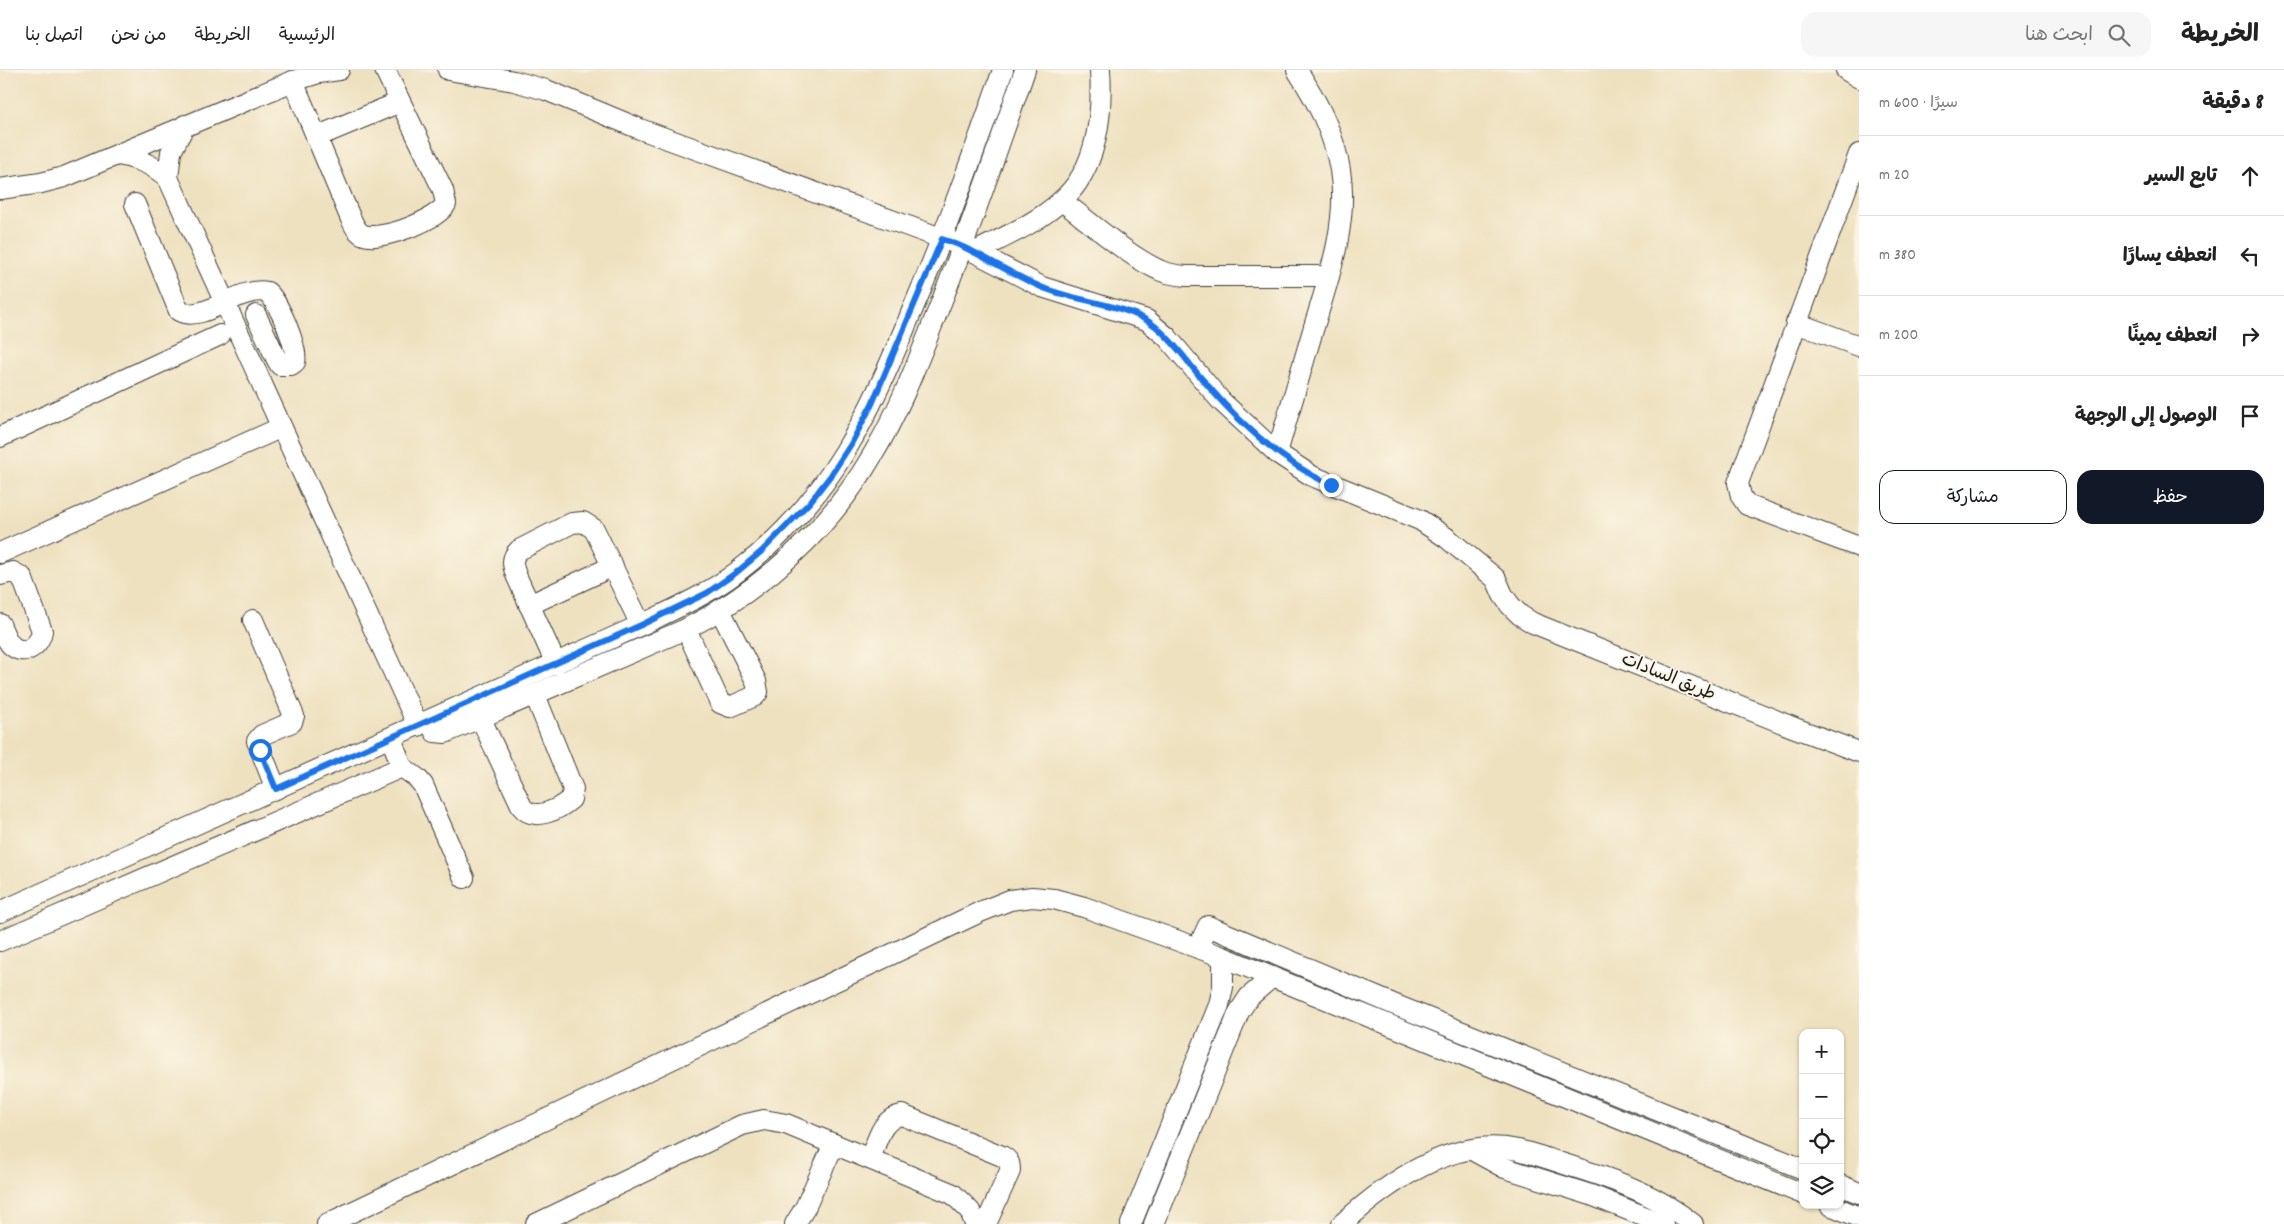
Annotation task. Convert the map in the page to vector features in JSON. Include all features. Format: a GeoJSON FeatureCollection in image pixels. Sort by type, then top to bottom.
{"type":"FeatureCollection","features":[{"type":"Feature","properties":{"kind":"street"},"geometry":{"type":"LineString","coordinates":[[0,189],[41,183],[64,177],[293,81],[339,70]]}},
{"type":"Feature","properties":{"kind":"street"},"geometry":{"type":"LineString","coordinates":[[293,81],[350,217],[360,233],[365,236],[379,236],[410,226],[436,214],[446,204],[443,190],[385,70]]}},
{"type":"Feature","properties":{"kind":"street"},"geometry":{"type":"LineString","coordinates":[[448,70],[514,81],[546,90],[640,129],[969,249],[1042,287],[1147,320],[1167,337],[1220,401],[1277,453],[1329,276],[1339,226],[1342,196],[1335,144],[1325,121],[1297,70]]}},
{"type":"Feature","properties":{"kind":"street"},"geometry":{"type":"LineString","coordinates":[[0,912],[424,724],[641,625],[707,593],[737,572],[789,525],[826,482],[851,444],[872,404],[942,239],[1003,70]]}},
{"type":"Feature","properties":{"kind":"street"},"geometry":{"type":"LineString","coordinates":[[118,155],[146,162],[156,167],[168,178],[280,428],[352,578],[424,724],[435,732],[442,734],[481,719],[686,629],[720,610],[751,589],[806,542],[851,489],[872,457],[894,414],[969,249],[1025,70]]}},
{"type":"Feature","properties":{"kind":"street"},"geometry":{"type":"LineString","coordinates":[[969,249],[1035,220],[1062,201],[1077,183],[1089,162],[1100,122],[1100,70]]}},
{"type":"Feature","properties":{"kind":"street"},"geometry":{"type":"LineString","coordinates":[[1846,70],[1859,78]]}},
{"type":"Feature","properties":{"kind":"street"},"geometry":{"type":"LineString","coordinates":[[316,137],[400,102]]}},
{"type":"Feature","properties":{"kind":"street"},"geometry":{"type":"LineString","coordinates":[[168,178],[171,152],[185,125]]}},
{"type":"Feature","properties":{"kind":"street"},"geometry":{"type":"LineString","coordinates":[[1859,154],[1738,483],[1741,496],[1747,505],[1859,547]]}},
{"type":"Feature","properties":{"kind":"street"},"geometry":{"type":"LineString","coordinates":[[1062,201],[1137,257],[1159,271],[1185,276],[1329,276]]}},
{"type":"Feature","properties":{"kind":"street"},"geometry":{"type":"LineString","coordinates":[[135,204],[179,311],[185,314],[196,313],[254,291],[263,290],[276,301],[296,352],[295,362],[291,365],[280,365],[256,314]]}},
{"type":"Feature","properties":{"kind":"street"},"geometry":{"type":"LineString","coordinates":[[1796,323],[1859,346]]}},
{"type":"Feature","properties":{"kind":"street"},"geometry":{"type":"LineString","coordinates":[[0,437],[220,336]]}},
{"type":"Feature","properties":{"kind":"street"},"geometry":{"type":"LineString","coordinates":[[0,553],[280,428]]}},
{"type":"Feature","properties":{"kind":"street","name":"طريق السادات"},"geometry":{"type":"LineString","coordinates":[[1277,453],[1312,476],[1420,520],[1454,543],[1496,580],[1510,605],[1520,615],[1533,623],[1794,728],[1859,752]]}},
{"type":"Feature","properties":{"kind":"street"},"geometry":{"type":"LineString","coordinates":[[556,664],[513,567],[514,555],[572,523],[583,522],[594,529],[641,625]]}},
{"type":"Feature","properties":{"kind":"street"},"geometry":{"type":"LineString","coordinates":[[529,605],[613,566]]}},
{"type":"Feature","properties":{"kind":"street"},"geometry":{"type":"LineString","coordinates":[[0,575],[13,572],[22,578],[42,631],[40,639],[36,646],[28,650],[20,650],[12,646],[0,624]]}},
{"type":"Feature","properties":{"kind":"street"},"geometry":{"type":"LineString","coordinates":[[686,629],[720,703],[730,707],[755,696],[758,692],[756,681],[720,610]]}},
{"type":"Feature","properties":{"kind":"street"},"geometry":{"type":"LineString","coordinates":[[254,620],[294,716],[292,722],[262,735],[257,741],[276,789]]}},
{"type":"Feature","properties":{"kind":"street"},"geometry":{"type":"LineString","coordinates":[[481,719],[526,813],[541,814],[566,803],[571,799],[573,789],[535,695]]}},
{"type":"Feature","properties":{"kind":"street"},"geometry":{"type":"LineString","coordinates":[[390,738],[402,767],[420,781],[464,878]]}},
{"type":"Feature","properties":{"kind":"street"},"geometry":{"type":"LineString","coordinates":[[0,941],[402,767]]}},
{"type":"Feature","properties":{"kind":"street"},"geometry":{"type":"LineString","coordinates":[[327,1224],[966,918],[1010,900],[1041,897],[1068,902],[1223,957],[1799,1192]]}},
{"type":"Feature","properties":{"kind":"street"},"geometry":{"type":"LineString","coordinates":[[1198,948],[1208,926],[1392,1004],[1799,1167]]}},
{"type":"Feature","properties":{"kind":"street"},"geometry":{"type":"LineString","coordinates":[[1131,1224],[1219,1005],[1223,987],[1223,957]]}},
{"type":"Feature","properties":{"kind":"street"},"geometry":{"type":"LineString","coordinates":[[1154,1224],[1239,1012],[1249,997],[1271,978]]}},
{"type":"Feature","properties":{"kind":"street"},"geometry":{"type":"LineString","coordinates":[[1219,1005],[1239,1012]]}},
{"type":"Feature","properties":{"kind":"street"},"geometry":{"type":"LineString","coordinates":[[870,1159],[885,1124],[889,1119],[902,1115],[1002,1156],[1010,1165],[1010,1171],[986,1224]]}},
{"type":"Feature","properties":{"kind":"street"},"geometry":{"type":"LineString","coordinates":[[536,1224],[753,1121],[775,1121],[953,1194],[970,1211],[975,1224]]}},
{"type":"Feature","properties":{"kind":"street"},"geometry":{"type":"LineString","coordinates":[[795,1224],[805,1208],[834,1144]]}},
{"type":"Feature","properties":{"kind":"street"},"geometry":{"type":"LineString","coordinates":[[1342,1224],[1377,1194],[1406,1174],[1443,1157],[1472,1150],[1496,1147],[1518,1150],[1602,1176],[1658,1200],[1693,1224]]}},
{"type":"Feature","properties":{"kind":"street"},"geometry":{"type":"LineString","coordinates":[[1472,1150],[1505,1168],[1592,1195],[1663,1224]]}},
{"type":"Feature","properties":{"kind":"street"},"geometry":{"type":"LineString","coordinates":[[1844,1187],[1859,1193]]}},
{"type":"Feature","properties":{"kind":"street"},"geometry":{"type":"LineString","coordinates":[[1840,1209],[1859,1217]]}},
{"type":"Feature","properties":{"kind":"route"},"geometry":{"type":"LineString","coordinates":[[260,750],[276,789],[641,625],[707,593],[737,572],[762,551],[810,502],[831,475],[851,444],[872,404],[942,239],[963,246],[1042,287],[1147,320],[1167,337],[1220,401],[1255,434],[1294,465],[1331,485]]}}]}
